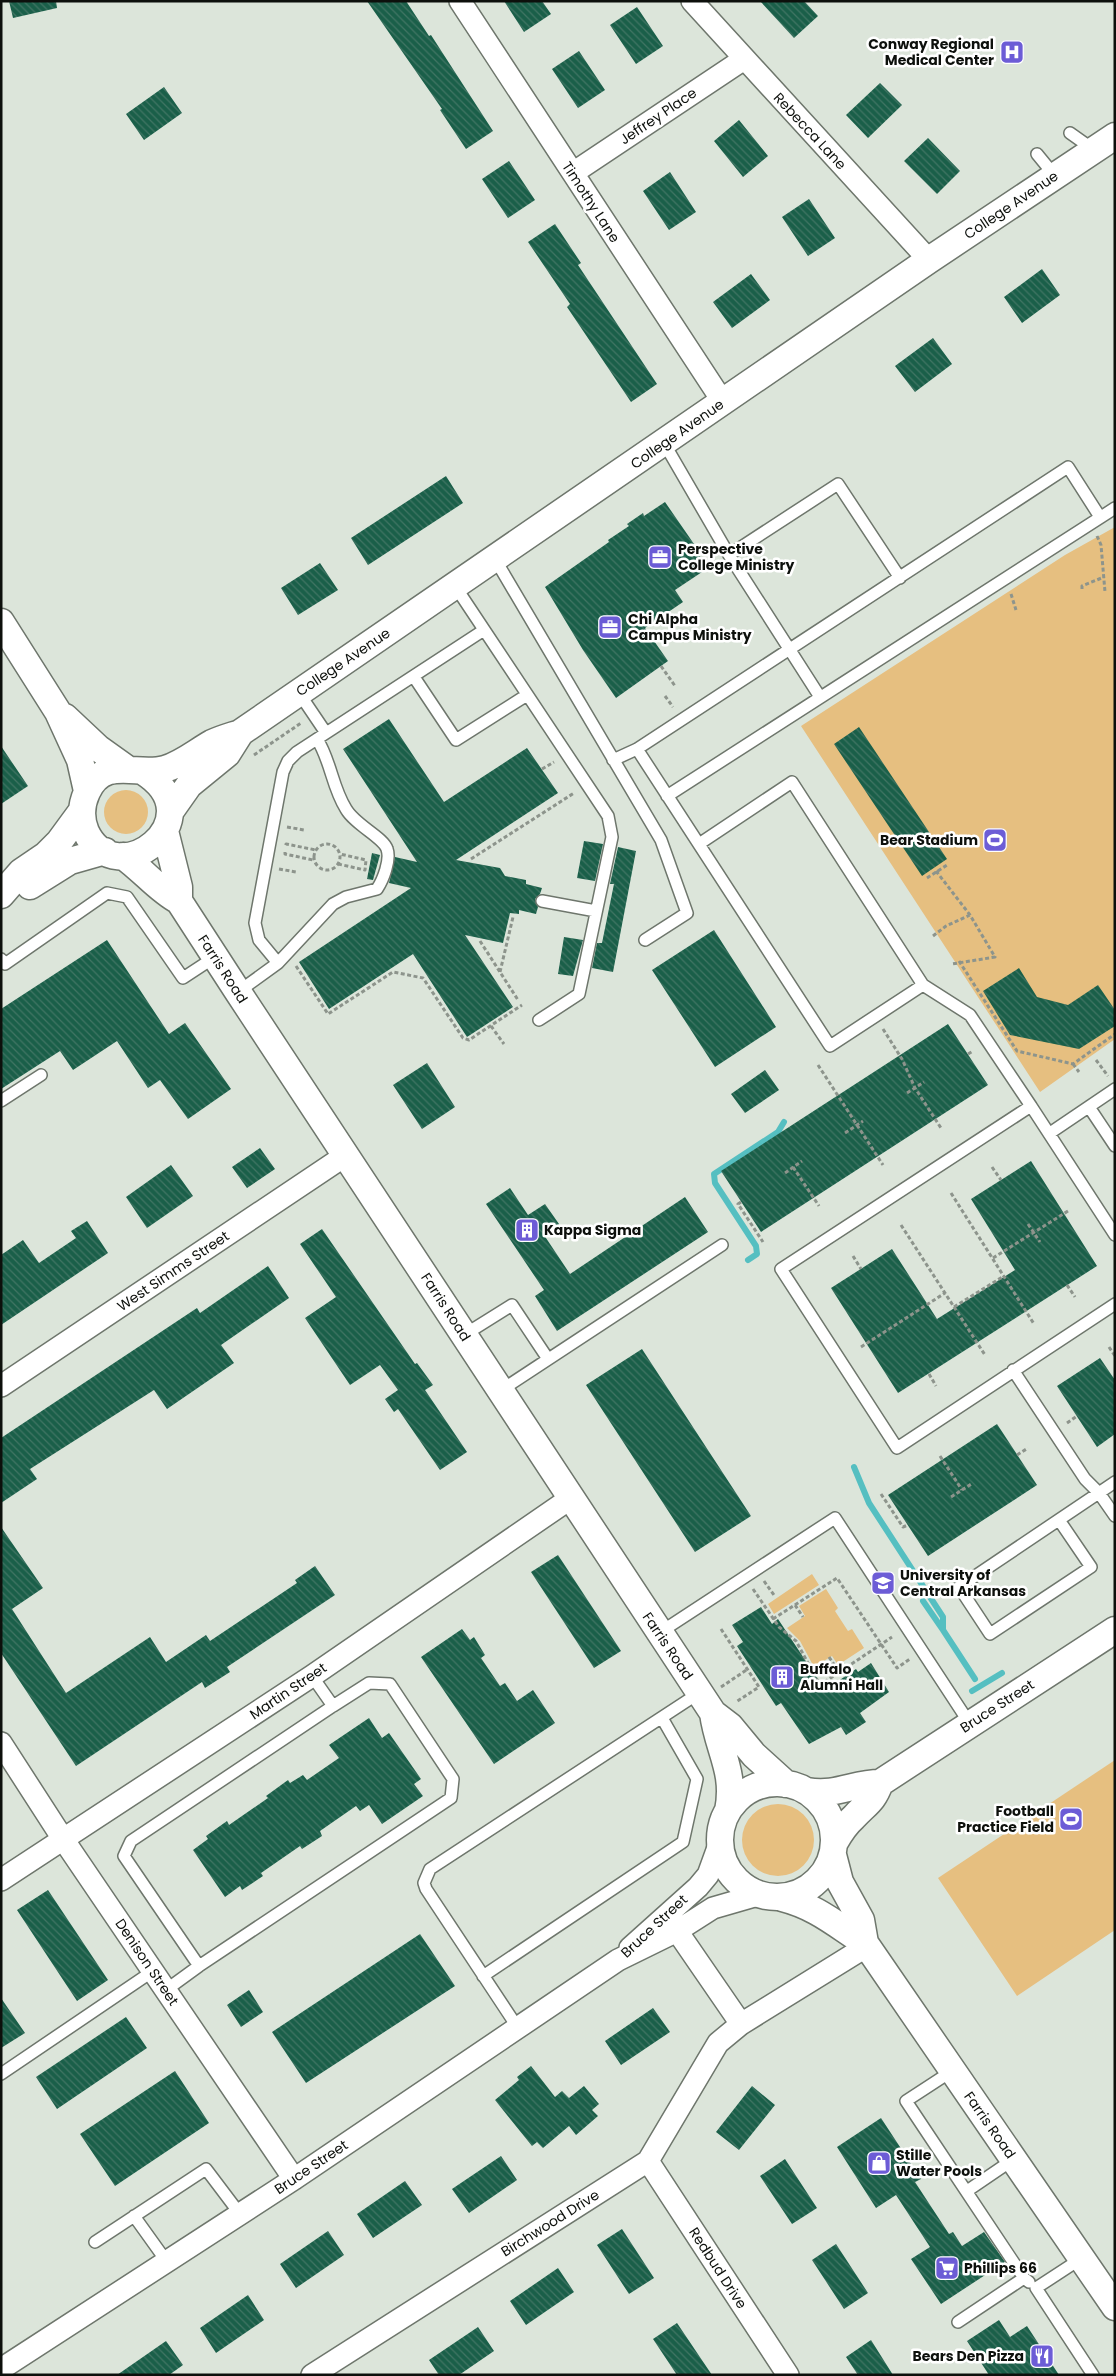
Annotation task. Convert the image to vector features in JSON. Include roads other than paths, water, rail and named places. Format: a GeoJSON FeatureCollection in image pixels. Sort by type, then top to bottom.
{"type":"FeatureCollection","features":[{"type":"Feature","properties":{"kind":"street","name":"Timothy Lane"},"geometry":{"type":"LineString","coordinates":[[460,1],[723,402]]}},
{"type":"Feature","properties":{"kind":"street","name":"Rebecca Lane"},"geometry":{"type":"LineString","coordinates":[[692,1],[929,260]]}},
{"type":"Feature","properties":{"kind":"street","name":"Jeffrey Place"},"geometry":{"type":"LineString","coordinates":[[573,173],[744,59]]}},
{"type":"Feature","properties":{"kind":"street","name":"College Avenue"},"geometry":{"type":"LineString","coordinates":[[135,770],[164,769],[181,762],[214,742],[240,733],[1104,142]]}},
{"type":"Feature","properties":{"kind":"street"},"geometry":{"type":"LineString","coordinates":[[1,622],[58,712],[80,760],[84,802],[83,825],[88,836],[114,853]]}},
{"type":"Feature","properties":{"kind":"street"},"geometry":{"type":"LineString","coordinates":[[3,894],[30,886],[70,861],[114,853],[144,852],[154,845],[167,821],[168,800],[163,788],[154,779],[98,748],[78,727],[58,712]]}},
{"type":"Feature","properties":{"kind":"street","name":"College Avenue"},"geometry":{"type":"LineString","coordinates":[[167,821],[189,785],[227,754],[240,733]]}},
{"type":"Feature","properties":{"kind":"street"},"geometry":{"type":"LineString","coordinates":[[3,894],[21,872],[46,855],[59,842],[97,779],[107,772],[135,770]]}},
{"type":"Feature","properties":{"kind":"street","name":"Farris Road"},"geometry":{"type":"LineString","coordinates":[[167,821],[179,886],[179,901]]}},
{"type":"Feature","properties":{"kind":"street","name":"Farris Road"},"geometry":{"type":"LineString","coordinates":[[114,853],[145,872],[166,894],[179,901],[660,1633],[717,1699],[730,1726],[754,1754],[797,1788]]}},
{"type":"Feature","properties":{"kind":"street","name":"West Simms Street"},"geometry":{"type":"LineString","coordinates":[[1,1386],[346,1155]]}},
{"type":"Feature","properties":{"kind":"street","name":"Martin Street"},"geometry":{"type":"LineString","coordinates":[[1,1880],[312,1676],[571,1498]]}},
{"type":"Feature","properties":{"kind":"street","name":"Bruce Street"},"geometry":{"type":"LineString","coordinates":[[797,1788],[832,1793],[864,1783],[880,1783],[1115,1630]]}},
{"type":"Feature","properties":{"kind":"street","name":"Farris Road"},"geometry":{"type":"LineString","coordinates":[[717,1699],[716,1734],[726,1761],[730,1780],[731,1795],[728,1811]]}},
{"type":"Feature","properties":{"kind":"street","name":"Denison Street"},"geometry":{"type":"LineString","coordinates":[[1,1743],[63,1839],[294,2179]]}},
{"type":"Feature","properties":{"kind":"street","name":"Bruce Street"},"geometry":{"type":"LineString","coordinates":[[834,1849],[854,1816],[868,1806],[875,1797],[880,1783]]}},
{"type":"Feature","properties":{"kind":"street"},"geometry":{"type":"LineString","coordinates":[[764,1785],[797,1788],[825,1808],[830,1818],[834,1849],[828,1866],[814,1884],[799,1893],[770,1896],[748,1890],[730,1874],[723,1859],[720,1842],[723,1821],[728,1811],[739,1798],[753,1789],[764,1785]]}},
{"type":"Feature","properties":{"kind":"street","name":"Bruce Street"},"geometry":{"type":"LineString","coordinates":[[618,1960],[698,1887],[708,1875],[720,1842]]}},
{"type":"Feature","properties":{"kind":"street","name":"Farris Road"},"geometry":{"type":"LineString","coordinates":[[834,1849],[840,1882],[861,1920],[866,1944]]}},
{"type":"Feature","properties":{"kind":"street","name":"Farris Road"},"geometry":{"type":"LineString","coordinates":[[770,1896],[799,1902],[821,1912],[866,1944],[1115,2307]]}},
{"type":"Feature","properties":{"kind":"street","name":"Bruce Street"},"geometry":{"type":"LineString","coordinates":[[1,2370],[294,2179],[618,1960],[677,1931],[712,1908],[770,1896]]}},
{"type":"Feature","properties":{"kind":"street"},"geometry":{"type":"LineString","coordinates":[[677,1931],[742,2024]]}},
{"type":"Feature","properties":{"kind":"street","name":"Birchwood Drive"},"geometry":{"type":"LineString","coordinates":[[312,2375],[648,2161],[718,2043],[742,2024],[866,1944]]}},
{"type":"Feature","properties":{"kind":"street","name":"Redbud Drive"},"geometry":{"type":"LineString","coordinates":[[648,2161],[788,2375]]}},
{"type":"Feature","properties":{"kind":"lane"},"geometry":{"type":"LineString","coordinates":[[1070,133],[1104,142]]}},
{"type":"Feature","properties":{"kind":"lane"},"geometry":{"type":"LineString","coordinates":[[1037,154],[1055,176]]}},
{"type":"Feature","properties":{"kind":"lane"},"geometry":{"type":"LineString","coordinates":[[664,443],[729,555],[820,697]]}},
{"type":"Feature","properties":{"kind":"lane"},"geometry":{"type":"LineString","coordinates":[[613,760],[637,749],[1068,467],[1100,516]]}},
{"type":"Feature","properties":{"kind":"lane"},"geometry":{"type":"LineString","coordinates":[[729,555],[838,484],[900,578]]}},
{"type":"Feature","properties":{"kind":"lane"},"geometry":{"type":"LineString","coordinates":[[667,796],[1115,508]]}},
{"type":"Feature","properties":{"kind":"lane"},"geometry":{"type":"LineString","coordinates":[[494,559],[661,840],[687,913],[645,940]]}},
{"type":"Feature","properties":{"kind":"lane"},"geometry":{"type":"LineString","coordinates":[[455,586],[608,816],[612,837],[579,994],[539,1020]]}},
{"type":"Feature","properties":{"kind":"lane"},"geometry":{"type":"LineString","coordinates":[[278,963],[259,940],[255,923],[283,772],[288,761],[321,736],[484,630]]}},
{"type":"Feature","properties":{"kind":"lane"},"geometry":{"type":"LineString","coordinates":[[414,677],[456,740],[527,695]]}},
{"type":"Feature","properties":{"kind":"lane"},"geometry":{"type":"LineString","coordinates":[[238,992],[278,963],[334,904],[346,897],[377,889],[382,881],[388,854],[382,841],[359,825],[346,809],[321,736],[299,693]]}},
{"type":"Feature","properties":{"kind":"lane"},"geometry":{"type":"LineString","coordinates":[[637,749],[830,1046],[923,985]]}},
{"type":"Feature","properties":{"kind":"lane"},"geometry":{"type":"LineString","coordinates":[[699,844],[792,782],[923,985],[970,1016],[1050,1133],[1115,1235]]}},
{"type":"Feature","properties":{"kind":"lane"},"geometry":{"type":"LineString","coordinates":[[1,959],[5,964],[107,893],[127,897],[183,978],[215,957]]}},
{"type":"Feature","properties":{"kind":"lane"},"geometry":{"type":"LineString","coordinates":[[542,901],[596,912]]}},
{"type":"Feature","properties":{"kind":"lane"},"geometry":{"type":"LineString","coordinates":[[1,1102],[41,1075]]}},
{"type":"Feature","properties":{"kind":"lane"},"geometry":{"type":"LineString","coordinates":[[1050,1133],[1115,1090]]}},
{"type":"Feature","properties":{"kind":"lane"},"geometry":{"type":"LineString","coordinates":[[1032,1106],[781,1269],[897,1448],[1115,1304]]}},
{"type":"Feature","properties":{"kind":"lane"},"geometry":{"type":"LineString","coordinates":[[1089,1107],[1115,1146]]}},
{"type":"Feature","properties":{"kind":"lane"},"geometry":{"type":"LineString","coordinates":[[500,1391],[722,1245]]}},
{"type":"Feature","properties":{"kind":"lane"},"geometry":{"type":"LineString","coordinates":[[464,1335],[512,1305],[548,1359]]}},
{"type":"Feature","properties":{"kind":"lane"},"geometry":{"type":"LineString","coordinates":[[1013,1370],[1085,1479],[1099,1493],[1115,1516]]}},
{"type":"Feature","properties":{"kind":"lane"},"geometry":{"type":"LineString","coordinates":[[1059,1520],[1091,1567],[990,1634],[959,1587],[1115,1482]]}},
{"type":"Feature","properties":{"kind":"lane"},"geometry":{"type":"LineString","coordinates":[[660,1633],[835,1518],[970,1724]]}},
{"type":"Feature","properties":{"kind":"lane"},"geometry":{"type":"LineString","coordinates":[[312,1676],[333,1706]]}},
{"type":"Feature","properties":{"kind":"lane"},"geometry":{"type":"LineString","coordinates":[[166,1990],[451,1798],[454,1779],[390,1684],[369,1683],[131,1841],[124,1856],[199,1966]]}},
{"type":"Feature","properties":{"kind":"lane"},"geometry":{"type":"LineString","coordinates":[[518,2028],[426,1889],[424,1883],[430,1869],[662,1718],[717,1699]]}},
{"type":"Feature","properties":{"kind":"lane"},"geometry":{"type":"LineString","coordinates":[[483,1976],[683,1842],[697,1779],[662,1718]]}},
{"type":"Feature","properties":{"kind":"lane"},"geometry":{"type":"LineString","coordinates":[[1,2074],[153,1971]]}},
{"type":"Feature","properties":{"kind":"lane"},"geometry":{"type":"LineString","coordinates":[[952,2072],[906,2101],[1024,2278],[1036,2288],[1093,2375]]}},
{"type":"Feature","properties":{"kind":"lane"},"geometry":{"type":"LineString","coordinates":[[967,2191],[1014,2159]]}},
{"type":"Feature","properties":{"kind":"lane"},"geometry":{"type":"LineString","coordinates":[[95,2242],[206,2169],[240,2214]]}},
{"type":"Feature","properties":{"kind":"lane"},"geometry":{"type":"LineString","coordinates":[[134,2216],[167,2262]]}},
{"type":"Feature","properties":{"kind":"lane"},"geometry":{"type":"LineString","coordinates":[[1036,2288],[1082,2258]]}},
{"type":"Feature","properties":{"kind":"lane"},"geometry":{"type":"LineString","coordinates":[[958,2322],[1024,2278]]}},
{"type":"Feature","properties":{"kind":"waterway"},"geometry":{"type":"LineString","coordinates":[[748,1260],[757,1254],[756,1246],[715,1183],[714,1174],[778,1132],[784,1122]]}},
{"type":"Feature","properties":{"kind":"waterway"},"geometry":{"type":"LineString","coordinates":[[854,1467],[869,1503],[943,1617],[943,1630],[975,1679]]}},
{"type":"Feature","properties":{"kind":"waterway"},"geometry":{"type":"LineString","coordinates":[[923,1601],[943,1630]]}},
{"type":"Feature","properties":{"kind":"waterway"},"geometry":{"type":"LineString","coordinates":[[972,1691],[1002,1673]]}},
{"type":"Feature","properties":{"kind":"place","name":"Conway Regional Medical Center"},"geometry":{"type":"Point","coordinates":[1012,52]}},
{"type":"Feature","properties":{"kind":"place","name":"Perspective College Ministry"},"geometry":{"type":"Point","coordinates":[660,557]}},
{"type":"Feature","properties":{"kind":"place","name":"Chi Alpha Campus Ministry"},"geometry":{"type":"Point","coordinates":[610,627]}},
{"type":"Feature","properties":{"kind":"place","name":"Bear Stadium"},"geometry":{"type":"Point","coordinates":[995,840]}},
{"type":"Feature","properties":{"kind":"place","name":"Kappa Sigma"},"geometry":{"type":"Point","coordinates":[527,1230]}},
{"type":"Feature","properties":{"kind":"place","name":"University of Central Arkansas"},"geometry":{"type":"Point","coordinates":[883,1583]}},
{"type":"Feature","properties":{"kind":"place","name":"Buffalo Alumni Hall"},"geometry":{"type":"Point","coordinates":[782,1677]}},
{"type":"Feature","properties":{"kind":"place","name":"Football Practice Field"},"geometry":{"type":"Point","coordinates":[1071,1819]}},
{"type":"Feature","properties":{"kind":"place","name":"Stille Water Pools"},"geometry":{"type":"Point","coordinates":[879,2163]}},
{"type":"Feature","properties":{"kind":"place","name":"Phillips 66"},"geometry":{"type":"Point","coordinates":[947,2268]}},
{"type":"Feature","properties":{"kind":"place","name":"Bears Den Pizza"},"geometry":{"type":"Point","coordinates":[1042,2356]}}]}
